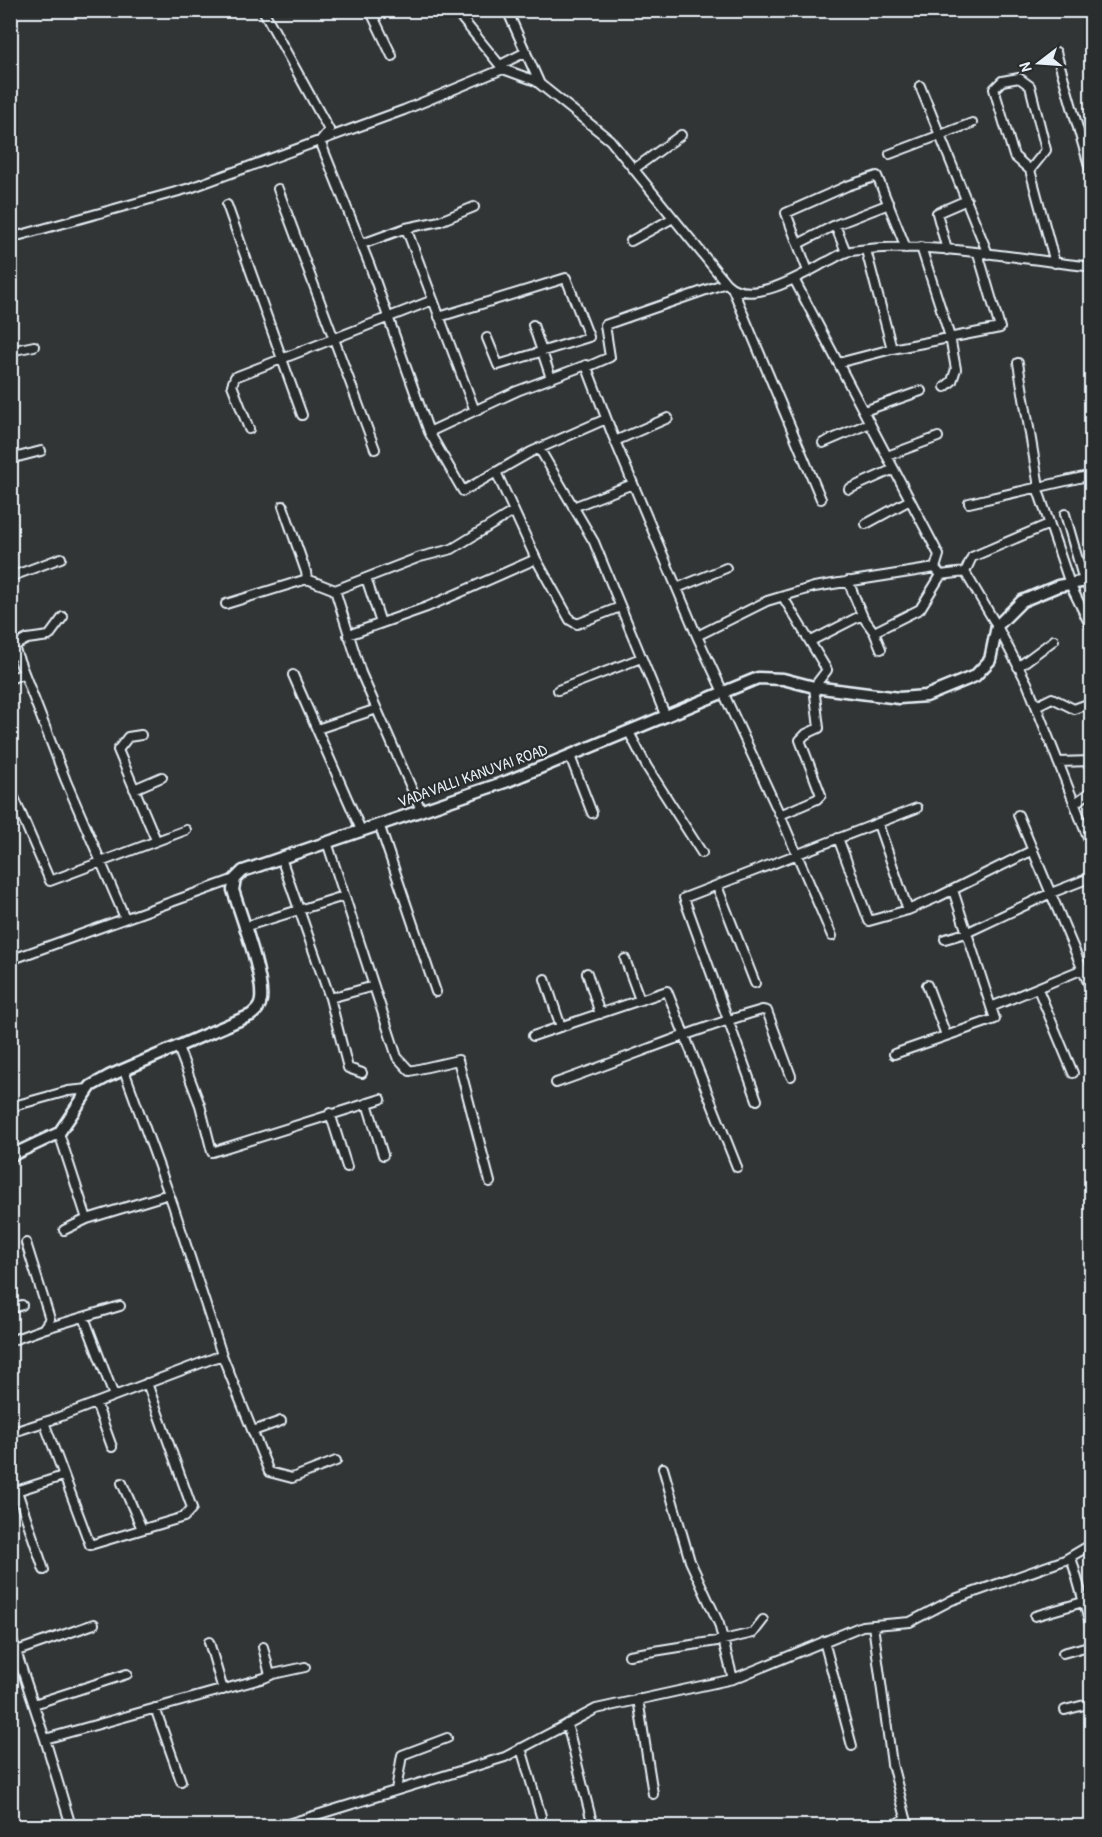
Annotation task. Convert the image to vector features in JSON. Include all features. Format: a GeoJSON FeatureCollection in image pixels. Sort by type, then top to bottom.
{"type":"FeatureCollection","features":[{"type":"Feature","properties":{"kind":"street"},"geometry":{"type":"LineString","coordinates":[[263,10],[329,130],[320,141]]}},
{"type":"Feature","properties":{"kind":"street"},"geometry":{"type":"LineString","coordinates":[[370,10],[392,56]]}},
{"type":"Feature","properties":{"kind":"street"},"geometry":{"type":"LineString","coordinates":[[455,10],[502,67],[540,84],[610,140],[733,290],[821,499]]}},
{"type":"Feature","properties":{"kind":"street"},"geometry":{"type":"LineString","coordinates":[[507,10],[540,84]]}},
{"type":"Feature","properties":{"kind":"street"},"geometry":{"type":"LineString","coordinates":[[10,238],[190,188],[404,110],[502,67],[526,52]]}},
{"type":"Feature","properties":{"kind":"street"},"geometry":{"type":"LineString","coordinates":[[1056,52],[1092,176]]}},
{"type":"Feature","properties":{"kind":"street"},"geometry":{"type":"LineString","coordinates":[[1030,170],[1046,150],[1030,86],[1019,78],[1002,81],[994,89],[1014,156],[1030,170],[1055,263]]}},
{"type":"Feature","properties":{"kind":"street"},"geometry":{"type":"LineString","coordinates":[[920,86],[988,254]]}},
{"type":"Feature","properties":{"kind":"street"},"geometry":{"type":"LineString","coordinates":[[890,154],[972,123]]}},
{"type":"Feature","properties":{"kind":"street"},"geometry":{"type":"LineString","coordinates":[[634,169],[681,135]]}},
{"type":"Feature","properties":{"kind":"street"},"geometry":{"type":"LineString","coordinates":[[320,141],[362,244],[429,432],[463,491],[539,448],[606,418]]}},
{"type":"Feature","properties":{"kind":"street"},"geometry":{"type":"LineString","coordinates":[[808,272],[786,213],[847,186],[877,176],[906,248]]}},
{"type":"Feature","properties":{"kind":"street"},"geometry":{"type":"LineString","coordinates":[[278,189],[375,449]]}},
{"type":"Feature","properties":{"kind":"street"},"geometry":{"type":"LineString","coordinates":[[947,250],[937,213],[966,200]]}},
{"type":"Feature","properties":{"kind":"street"},"geometry":{"type":"LineString","coordinates":[[798,244],[835,225],[889,204]]}},
{"type":"Feature","properties":{"kind":"street"},"geometry":{"type":"LineString","coordinates":[[227,205],[302,415]]}},
{"type":"Feature","properties":{"kind":"street"},"geometry":{"type":"LineString","coordinates":[[362,244],[406,228],[440,221],[474,207]]}},
{"type":"Feature","properties":{"kind":"street"},"geometry":{"type":"LineString","coordinates":[[631,241],[673,218]]}},
{"type":"Feature","properties":{"kind":"street"},"geometry":{"type":"LineString","coordinates":[[835,225],[846,252]]}},
{"type":"Feature","properties":{"kind":"street"},"geometry":{"type":"LineString","coordinates":[[406,228],[475,411]]}},
{"type":"Feature","properties":{"kind":"street"},"geometry":{"type":"LineString","coordinates":[[733,290],[763,291],[794,279],[846,252],[866,250],[921,247],[1092,267]]}},
{"type":"Feature","properties":{"kind":"street"},"geometry":{"type":"LineString","coordinates":[[921,247],[950,337],[956,369],[952,381],[945,387]]}},
{"type":"Feature","properties":{"kind":"street"},"geometry":{"type":"LineString","coordinates":[[866,250],[892,349]]}},
{"type":"Feature","properties":{"kind":"street"},"geometry":{"type":"LineString","coordinates":[[838,363],[892,349],[1000,328],[978,253]]}},
{"type":"Feature","properties":{"kind":"street"},"geometry":{"type":"LineString","coordinates":[[439,317],[566,278],[589,337],[498,365],[487,338]]}},
{"type":"Feature","properties":{"kind":"street"},"geometry":{"type":"LineString","coordinates":[[794,279],[939,555],[935,568]]}},
{"type":"Feature","properties":{"kind":"street"},"geometry":{"type":"LineString","coordinates":[[587,367],[610,357],[605,325],[726,283]]}},
{"type":"Feature","properties":{"kind":"street"},"geometry":{"type":"LineString","coordinates":[[249,429],[232,380],[235,377],[433,300]]}},
{"type":"Feature","properties":{"kind":"street"},"geometry":{"type":"LineString","coordinates":[[533,326],[551,378]]}},
{"type":"Feature","properties":{"kind":"street"},"geometry":{"type":"LineString","coordinates":[[10,351],[34,346]]}},
{"type":"Feature","properties":{"kind":"street"},"geometry":{"type":"LineString","coordinates":[[1018,363],[1038,487],[1070,584],[1092,629]]}},
{"type":"Feature","properties":{"kind":"street"},"geometry":{"type":"LineString","coordinates":[[429,432],[517,391],[586,364],[676,588],[780,815],[832,936]]}},
{"type":"Feature","properties":{"kind":"street"},"geometry":{"type":"LineString","coordinates":[[864,411],[921,391]]}},
{"type":"Feature","properties":{"kind":"street"},"geometry":{"type":"LineString","coordinates":[[615,441],[668,418]]}},
{"type":"Feature","properties":{"kind":"street"},"geometry":{"type":"LineString","coordinates":[[823,443],[870,423]]}},
{"type":"Feature","properties":{"kind":"street"},"geometry":{"type":"LineString","coordinates":[[887,456],[938,437]]}},
{"type":"Feature","properties":{"kind":"street"},"geometry":{"type":"LineString","coordinates":[[539,448],[594,542],[666,717]]}},
{"type":"Feature","properties":{"kind":"street"},"geometry":{"type":"LineString","coordinates":[[10,459],[41,451]]}},
{"type":"Feature","properties":{"kind":"street"},"geometry":{"type":"LineString","coordinates":[[849,489],[894,469]]}},
{"type":"Feature","properties":{"kind":"street"},"geometry":{"type":"LineString","coordinates":[[496,472],[536,559],[570,620],[577,624],[620,607]]}},
{"type":"Feature","properties":{"kind":"street"},"geometry":{"type":"LineString","coordinates":[[969,503],[1092,475]]}},
{"type":"Feature","properties":{"kind":"street"},"geometry":{"type":"LineString","coordinates":[[573,507],[633,484]]}},
{"type":"Feature","properties":{"kind":"street"},"geometry":{"type":"LineString","coordinates":[[866,524],[910,500]]}},
{"type":"Feature","properties":{"kind":"street"},"geometry":{"type":"LineString","coordinates":[[283,506],[307,579]]}},
{"type":"Feature","properties":{"kind":"street"},"geometry":{"type":"LineString","coordinates":[[226,604],[307,579],[335,590],[420,557],[452,549],[514,511]]}},
{"type":"Feature","properties":{"kind":"street"},"geometry":{"type":"LineString","coordinates":[[997,626],[1022,601],[1058,586],[1088,581],[1065,513]]}},
{"type":"Feature","properties":{"kind":"street"},"geometry":{"type":"LineString","coordinates":[[965,572],[972,557],[1049,524]]}},
{"type":"Feature","properties":{"kind":"street"},"geometry":{"type":"LineString","coordinates":[[10,577],[61,558]]}},
{"type":"Feature","properties":{"kind":"street"},"geometry":{"type":"LineString","coordinates":[[348,635],[427,608],[536,559]]}},
{"type":"Feature","properties":{"kind":"street"},"geometry":{"type":"LineString","coordinates":[[676,588],[726,568]]}},
{"type":"Feature","properties":{"kind":"street"},"geometry":{"type":"LineString","coordinates":[[935,568],[941,575]]}},
{"type":"Feature","properties":{"kind":"street"},"geometry":{"type":"LineString","coordinates":[[698,636],[767,602],[814,587],[935,568]]}},
{"type":"Feature","properties":{"kind":"street"},"geometry":{"type":"LineString","coordinates":[[941,575],[965,572]]}},
{"type":"Feature","properties":{"kind":"street"},"geometry":{"type":"LineString","coordinates":[[965,572],[997,626],[1036,706],[1092,848]]}},
{"type":"Feature","properties":{"kind":"street"},"geometry":{"type":"LineString","coordinates":[[874,632],[920,609],[941,575]]}},
{"type":"Feature","properties":{"kind":"street"},"geometry":{"type":"LineString","coordinates":[[366,578],[381,623]]}},
{"type":"Feature","properties":{"kind":"street"},"geometry":{"type":"LineString","coordinates":[[848,581],[862,615],[874,632],[881,649]]}},
{"type":"Feature","properties":{"kind":"street"},"geometry":{"type":"LineString","coordinates":[[335,590],[361,673],[421,810]]}},
{"type":"Feature","properties":{"kind":"street"},"geometry":{"type":"LineString","coordinates":[[780,815],[817,799],[821,795],[800,740],[806,734],[819,728],[814,687],[827,670],[783,597]]}},
{"type":"Feature","properties":{"kind":"street"},"geometry":{"type":"LineString","coordinates":[[811,641],[862,615]]}},
{"type":"Feature","properties":{"kind":"street"},"geometry":{"type":"LineString","coordinates":[[14,646],[27,639],[50,636],[63,617]]}},
{"type":"Feature","properties":{"kind":"street","name":"VADAVALLI KANUVAI ROAD"},"geometry":{"type":"LineString","coordinates":[[235,879],[243,871],[508,781],[758,678],[783,679],[814,687],[899,698],[926,696],[975,676],[990,660],[997,626]]}},
{"type":"Feature","properties":{"kind":"street"},"geometry":{"type":"LineString","coordinates":[[10,637],[66,781],[126,918]]}},
{"type":"Feature","properties":{"kind":"street"},"geometry":{"type":"LineString","coordinates":[[1018,667],[1054,640]]}},
{"type":"Feature","properties":{"kind":"street"},"geometry":{"type":"LineString","coordinates":[[558,690],[641,658]]}},
{"type":"Feature","properties":{"kind":"street"},"geometry":{"type":"LineString","coordinates":[[10,679],[24,673]]}},
{"type":"Feature","properties":{"kind":"street"},"geometry":{"type":"LineString","coordinates":[[293,675],[361,830]]}},
{"type":"Feature","properties":{"kind":"street"},"geometry":{"type":"LineString","coordinates":[[1036,706],[1052,698],[1074,709],[1084,705]]}},
{"type":"Feature","properties":{"kind":"street"},"geometry":{"type":"LineString","coordinates":[[317,729],[377,709]]}},
{"type":"Feature","properties":{"kind":"street"},"geometry":{"type":"LineString","coordinates":[[629,732],[647,767],[702,853]]}},
{"type":"Feature","properties":{"kind":"street"},"geometry":{"type":"LineString","coordinates":[[141,735],[128,737],[118,750],[156,840]]}},
{"type":"Feature","properties":{"kind":"street"},"geometry":{"type":"LineString","coordinates":[[570,756],[592,813]]}},
{"type":"Feature","properties":{"kind":"street"},"geometry":{"type":"LineString","coordinates":[[1058,762],[1092,761]]}},
{"type":"Feature","properties":{"kind":"street"},"geometry":{"type":"LineString","coordinates":[[134,789],[162,777]]}},
{"type":"Feature","properties":{"kind":"street"},"geometry":{"type":"LineString","coordinates":[[10,788],[50,881],[186,830]]}},
{"type":"Feature","properties":{"kind":"street"},"geometry":{"type":"LineString","coordinates":[[1075,803],[1092,791]]}},
{"type":"Feature","properties":{"kind":"street"},"geometry":{"type":"LineString","coordinates":[[758,1100],[684,898],[917,808]]}},
{"type":"Feature","properties":{"kind":"street"},"geometry":{"type":"LineString","coordinates":[[1018,815],[1092,992]]}},
{"type":"Feature","properties":{"kind":"street"},"geometry":{"type":"LineString","coordinates":[[379,824],[436,992]]}},
{"type":"Feature","properties":{"kind":"street"},"geometry":{"type":"LineString","coordinates":[[878,824],[908,910]]}},
{"type":"Feature","properties":{"kind":"street"},"geometry":{"type":"LineString","coordinates":[[838,838],[869,921],[908,910],[954,890],[1033,850]]}},
{"type":"Feature","properties":{"kind":"street"},"geometry":{"type":"LineString","coordinates":[[327,842],[397,1058],[410,1071],[458,1060],[490,1182]]}},
{"type":"Feature","properties":{"kind":"street"},"geometry":{"type":"LineString","coordinates":[[281,858],[330,998],[348,1068],[362,1073]]}},
{"type":"Feature","properties":{"kind":"street"},"geometry":{"type":"LineString","coordinates":[[945,939],[966,933],[1051,893],[1092,877]]}},
{"type":"Feature","properties":{"kind":"street"},"geometry":{"type":"LineString","coordinates":[[10,960],[235,879],[233,890],[259,976],[261,998],[258,1009],[251,1015],[109,1076],[89,1089],[59,1133],[10,1156]]}},
{"type":"Feature","properties":{"kind":"street"},"geometry":{"type":"LineString","coordinates":[[717,886],[755,983]]}},
{"type":"Feature","properties":{"kind":"street"},"geometry":{"type":"LineString","coordinates":[[894,1054],[995,1019],[954,890]]}},
{"type":"Feature","properties":{"kind":"street"},"geometry":{"type":"LineString","coordinates":[[244,927],[344,896]]}},
{"type":"Feature","properties":{"kind":"street"},"geometry":{"type":"LineString","coordinates":[[625,959],[640,1000]]}},
{"type":"Feature","properties":{"kind":"street"},"geometry":{"type":"LineString","coordinates":[[991,1007],[1083,969]]}},
{"type":"Feature","properties":{"kind":"street"},"geometry":{"type":"LineString","coordinates":[[587,973],[600,1014]]}},
{"type":"Feature","properties":{"kind":"street"},"geometry":{"type":"LineString","coordinates":[[545,979],[561,1027]]}},
{"type":"Feature","properties":{"kind":"street"},"geometry":{"type":"LineString","coordinates":[[927,985],[946,1035]]}},
{"type":"Feature","properties":{"kind":"street"},"geometry":{"type":"LineString","coordinates":[[330,998],[374,986]]}},
{"type":"Feature","properties":{"kind":"street"},"geometry":{"type":"LineString","coordinates":[[1038,989],[1073,1073]]}},
{"type":"Feature","properties":{"kind":"street"},"geometry":{"type":"LineString","coordinates":[[533,1036],[667,991],[737,1167]]}},
{"type":"Feature","properties":{"kind":"street"},"geometry":{"type":"LineString","coordinates":[[556,1083],[625,1059],[656,1044],[762,1010],[767,1011],[791,1076]]}},
{"type":"Feature","properties":{"kind":"street"},"geometry":{"type":"LineString","coordinates":[[178,1047],[200,1105],[212,1152],[330,1113],[381,1099]]}},
{"type":"Feature","properties":{"kind":"street"},"geometry":{"type":"LineString","coordinates":[[124,1070],[169,1194],[222,1355],[269,1472],[292,1478],[336,1461]]}},
{"type":"Feature","properties":{"kind":"street"},"geometry":{"type":"LineString","coordinates":[[10,1107],[68,1091],[89,1089]]}},
{"type":"Feature","properties":{"kind":"street"},"geometry":{"type":"LineString","coordinates":[[367,1103],[383,1155]]}},
{"type":"Feature","properties":{"kind":"street"},"geometry":{"type":"LineString","coordinates":[[330,1113],[347,1167]]}},
{"type":"Feature","properties":{"kind":"street"},"geometry":{"type":"LineString","coordinates":[[59,1133],[87,1219]]}},
{"type":"Feature","properties":{"kind":"street"},"geometry":{"type":"LineString","coordinates":[[64,1230],[87,1219],[169,1194]]}},
{"type":"Feature","properties":{"kind":"street"},"geometry":{"type":"LineString","coordinates":[[26,1243],[49,1310],[50,1319],[43,1329]]}},
{"type":"Feature","properties":{"kind":"street"},"geometry":{"type":"LineString","coordinates":[[10,1309],[22,1305]]}},
{"type":"Feature","properties":{"kind":"street"},"geometry":{"type":"LineString","coordinates":[[10,1341],[120,1306]]}},
{"type":"Feature","properties":{"kind":"street"},"geometry":{"type":"LineString","coordinates":[[84,1317],[114,1396]]}},
{"type":"Feature","properties":{"kind":"street"},"geometry":{"type":"LineString","coordinates":[[10,1433],[222,1355]]}},
{"type":"Feature","properties":{"kind":"street"},"geometry":{"type":"LineString","coordinates":[[44,1422],[90,1545],[184,1517],[192,1508],[147,1383]]}},
{"type":"Feature","properties":{"kind":"street"},"geometry":{"type":"LineString","coordinates":[[96,1403],[112,1447]]}},
{"type":"Feature","properties":{"kind":"street"},"geometry":{"type":"LineString","coordinates":[[253,1431],[281,1421]]}},
{"type":"Feature","properties":{"kind":"street"},"geometry":{"type":"LineString","coordinates":[[663,1468],[690,1561],[718,1624],[733,1679]]}},
{"type":"Feature","properties":{"kind":"street"},"geometry":{"type":"LineString","coordinates":[[44,1570],[14,1492],[63,1476]]}},
{"type":"Feature","properties":{"kind":"street"},"geometry":{"type":"LineString","coordinates":[[122,1483],[142,1529]]}},
{"type":"Feature","properties":{"kind":"street"},"geometry":{"type":"LineString","coordinates":[[281,1827],[505,1757],[596,1709],[733,1679],[862,1626],[910,1622],[952,1600],[1071,1557],[1092,1544]]}},
{"type":"Feature","properties":{"kind":"street"},"geometry":{"type":"LineString","coordinates":[[1071,1557],[1092,1631]]}},
{"type":"Feature","properties":{"kind":"street"},"geometry":{"type":"LineString","coordinates":[[1035,1616],[1083,1602]]}},
{"type":"Feature","properties":{"kind":"street"},"geometry":{"type":"LineString","coordinates":[[630,1655],[753,1633],[763,1620]]}},
{"type":"Feature","properties":{"kind":"street"},"geometry":{"type":"LineString","coordinates":[[17,1651],[94,1624]]}},
{"type":"Feature","properties":{"kind":"street"},"geometry":{"type":"LineString","coordinates":[[873,1625],[892,1764],[907,1822],[893,1827]]}},
{"type":"Feature","properties":{"kind":"street"},"geometry":{"type":"LineString","coordinates":[[10,1633],[45,1738],[71,1827]]}},
{"type":"Feature","properties":{"kind":"street"},"geometry":{"type":"LineString","coordinates":[[825,1641],[852,1746]]}},
{"type":"Feature","properties":{"kind":"street"},"geometry":{"type":"LineString","coordinates":[[209,1642],[223,1690]]}},
{"type":"Feature","properties":{"kind":"street"},"geometry":{"type":"LineString","coordinates":[[1063,1653],[1092,1646]]}},
{"type":"Feature","properties":{"kind":"street"},"geometry":{"type":"LineString","coordinates":[[263,1647],[270,1675]]}},
{"type":"Feature","properties":{"kind":"street"},"geometry":{"type":"LineString","coordinates":[[45,1738],[305,1667]]}},
{"type":"Feature","properties":{"kind":"street"},"geometry":{"type":"LineString","coordinates":[[34,1704],[127,1674]]}},
{"type":"Feature","properties":{"kind":"street"},"geometry":{"type":"LineString","coordinates":[[638,1699],[652,1794]]}},
{"type":"Feature","properties":{"kind":"street"},"geometry":{"type":"LineString","coordinates":[[1065,1710],[1092,1703]]}},
{"type":"Feature","properties":{"kind":"street"},"geometry":{"type":"LineString","coordinates":[[155,1708],[181,1781]]}},
{"type":"Feature","properties":{"kind":"street"},"geometry":{"type":"LineString","coordinates":[[567,1724],[593,1827]]}},
{"type":"Feature","properties":{"kind":"street"},"geometry":{"type":"LineString","coordinates":[[396,1790],[402,1755],[447,1738]]}},
{"type":"Feature","properties":{"kind":"street"},"geometry":{"type":"LineString","coordinates":[[520,1748],[541,1816]]}}]}
